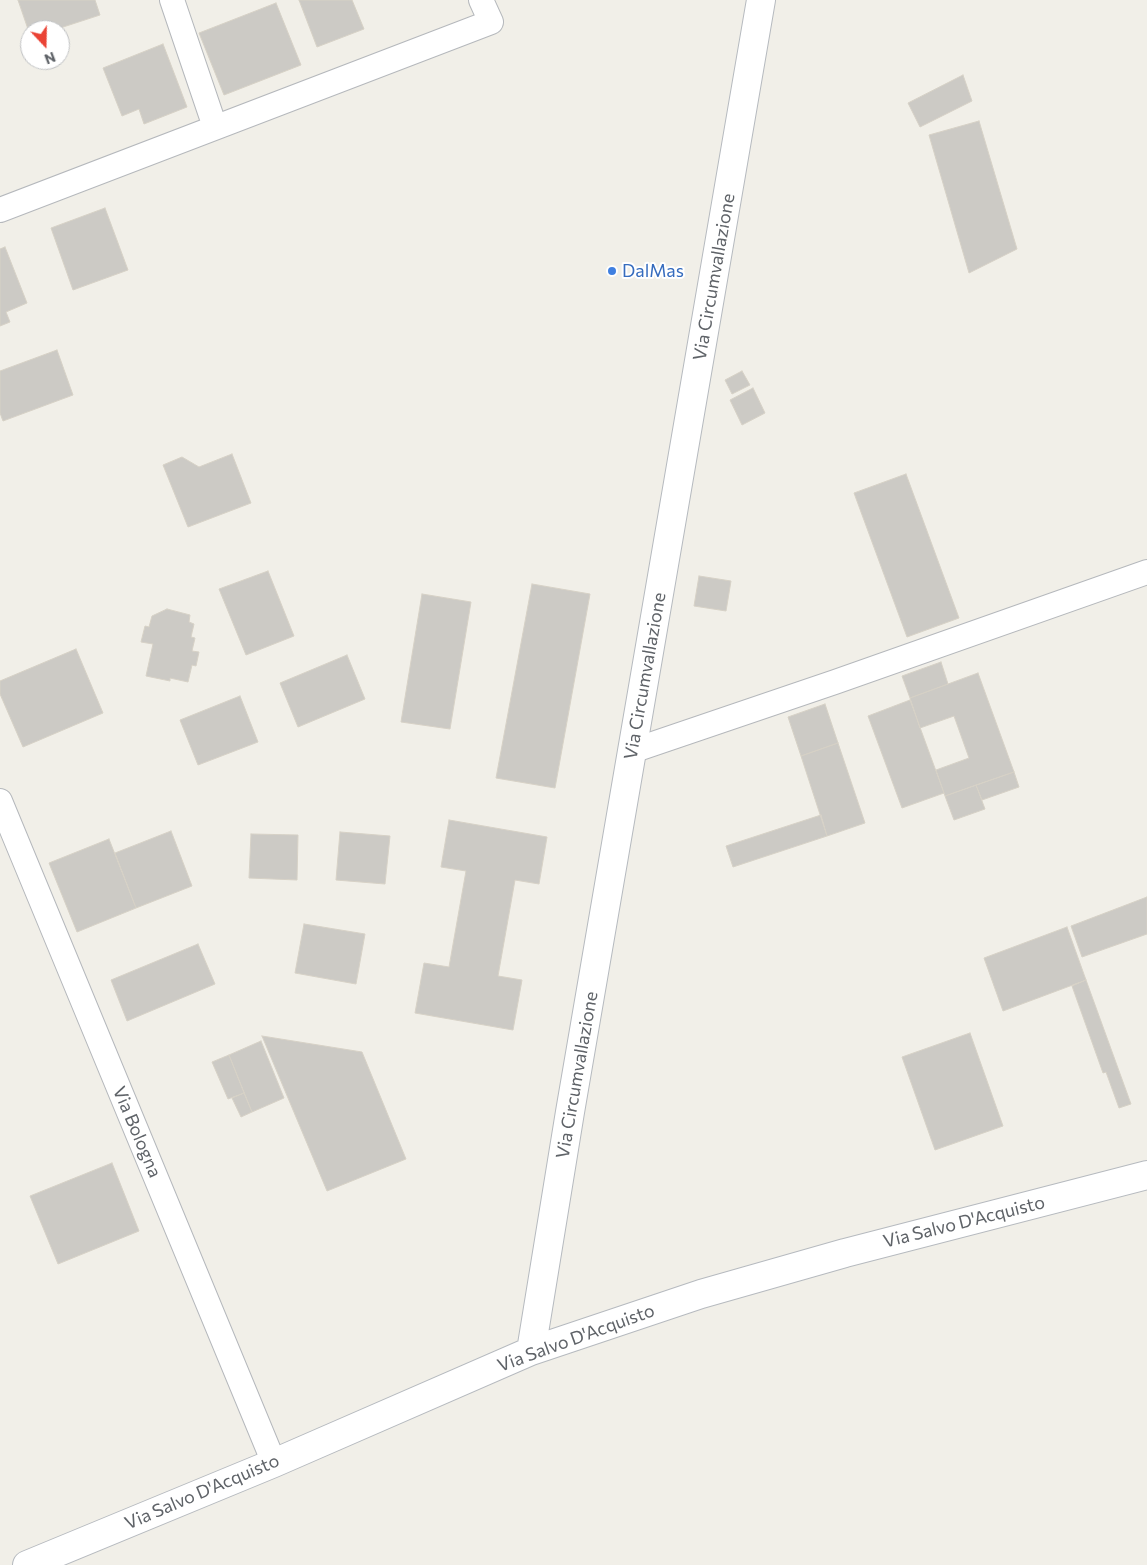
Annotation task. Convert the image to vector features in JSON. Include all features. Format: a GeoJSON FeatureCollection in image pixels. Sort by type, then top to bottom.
{"type":"FeatureCollection","features":[{"type":"Feature","properties":{"kind":"street"},"geometry":{"type":"LineString","coordinates":[[172,0],[215,127]]}},
{"type":"Feature","properties":{"kind":"street"},"geometry":{"type":"LineString","coordinates":[[0,210],[491,22],[482,0]]}},
{"type":"Feature","properties":{"kind":"street","name":"Via Circumvallazione"},"geometry":{"type":"LineString","coordinates":[[531,1352],[761,0]]}},
{"type":"Feature","properties":{"kind":"street"},"geometry":{"type":"LineString","coordinates":[[632,752],[1147,572]]}},
{"type":"Feature","properties":{"kind":"street","name":"Via Bologna"},"geometry":{"type":"LineString","coordinates":[[0,801],[274,1463]]}},
{"type":"Feature","properties":{"kind":"street","name":"Via Salvo D'Acquisto"},"geometry":{"type":"LineString","coordinates":[[27,1565],[274,1463],[531,1352],[711,1291],[845,1253],[1147,1175]]}},
{"type":"Feature","properties":{"kind":"building"},"geometry":{"type":"Polygon","coordinates":[[[18,0],[95,0],[100,15],[70,25],[70,20],[25,20],[18,0]]]}},
{"type":"Feature","properties":{"kind":"building"},"geometry":{"type":"Polygon","coordinates":[[[299,0],[352,0],[364,29],[317,47],[299,0]]]}},
{"type":"Feature","properties":{"kind":"building"},"geometry":{"type":"Polygon","coordinates":[[[276,3],[301,65],[224,95],[199,33],[276,3]]]}},
{"type":"Feature","properties":{"kind":"building"},"geometry":{"type":"Polygon","coordinates":[[[163,44],[187,107],[144,124],[139,109],[122,116],[103,68],[163,44]]]}},
{"type":"Feature","properties":{"kind":"building"},"geometry":{"type":"Polygon","coordinates":[[[963,75],[972,101],[920,127],[908,103],[963,75]]]}},
{"type":"Feature","properties":{"kind":"building"},"geometry":{"type":"Polygon","coordinates":[[[979,121],[1017,249],[969,273],[929,135],[979,121]]]}},
{"type":"Feature","properties":{"kind":"building"},"geometry":{"type":"Polygon","coordinates":[[[105,208],[128,270],[73,290],[51,228],[105,208]]]}},
{"type":"Feature","properties":{"kind":"building"},"geometry":{"type":"Polygon","coordinates":[[[5,247],[27,303],[6,312],[10,322],[0,326],[0,249],[5,247]]]}},
{"type":"Feature","properties":{"kind":"building"},"geometry":{"type":"Polygon","coordinates":[[[57,350],[73,395],[3,421],[0,413],[0,371],[57,350]]]}},
{"type":"Feature","properties":{"kind":"building"},"geometry":{"type":"Polygon","coordinates":[[[742,371],[750,385],[732,394],[725,380],[742,371]]]}},
{"type":"Feature","properties":{"kind":"building"},"geometry":{"type":"Polygon","coordinates":[[[753,388],[765,413],[742,425],[730,400],[753,388]]]}},
{"type":"Feature","properties":{"kind":"building"},"geometry":{"type":"Polygon","coordinates":[[[232,454],[251,503],[188,527],[163,465],[182,457],[199,467],[232,454]]]}},
{"type":"Feature","properties":{"kind":"building"},"geometry":{"type":"Polygon","coordinates":[[[906,474],[959,618],[907,637],[854,493],[906,474]]]}},
{"type":"Feature","properties":{"kind":"building"},"geometry":{"type":"Polygon","coordinates":[[[268,571],[294,636],[246,655],[219,589],[268,571]]]}},
{"type":"Feature","properties":{"kind":"building"},"geometry":{"type":"Polygon","coordinates":[[[699,576],[731,581],[726,611],[694,606],[699,576]]]}},
{"type":"Feature","properties":{"kind":"building"},"geometry":{"type":"Polygon","coordinates":[[[532,584],[590,594],[555,788],[496,778],[532,584]]]}},
{"type":"Feature","properties":{"kind":"building"},"geometry":{"type":"Polygon","coordinates":[[[422,594],[471,602],[450,729],[401,722],[422,594]]]}},
{"type":"Feature","properties":{"kind":"building"},"geometry":{"type":"Polygon","coordinates":[[[167,609],[190,615],[189,622],[194,624],[191,637],[195,638],[192,651],[199,652],[196,666],[192,665],[188,682],[170,678],[170,681],[146,676],[153,644],[141,642],[145,626],[149,627],[152,616],[167,609]]]}},
{"type":"Feature","properties":{"kind":"building"},"geometry":{"type":"Polygon","coordinates":[[[76,649],[103,713],[23,747],[0,694],[0,681],[76,649]]]}},
{"type":"Feature","properties":{"kind":"building"},"geometry":{"type":"Polygon","coordinates":[[[347,655],[365,699],[298,727],[280,683],[347,655]]]}},
{"type":"Feature","properties":{"kind":"building"},"geometry":{"type":"Polygon","coordinates":[[[941,662],[948,684],[910,698],[902,676],[941,662]]]}},
{"type":"Feature","properties":{"kind":"building"},"geometry":{"type":"Polygon","coordinates":[[[978,673],[1014,772],[945,796],[936,770],[969,758],[954,716],[920,728],[910,698],[978,673]]]}},
{"type":"Feature","properties":{"kind":"building"},"geometry":{"type":"Polygon","coordinates":[[[240,696],[258,742],[198,765],[180,720],[240,696]]]}},
{"type":"Feature","properties":{"kind":"building"},"geometry":{"type":"Polygon","coordinates":[[[910,700],[944,793],[902,808],[868,716],[910,700]]]}},
{"type":"Feature","properties":{"kind":"building"},"geometry":{"type":"Polygon","coordinates":[[[825,704],[838,743],[801,756],[788,717],[825,704]]]}},
{"type":"Feature","properties":{"kind":"building"},"geometry":{"type":"Polygon","coordinates":[[[838,743],[865,823],[827,836],[801,756],[838,743]]]}},
{"type":"Feature","properties":{"kind":"building"},"geometry":{"type":"Polygon","coordinates":[[[1014,772],[1019,787],[982,800],[976,785],[1014,772]]]}},
{"type":"Feature","properties":{"kind":"building"},"geometry":{"type":"Polygon","coordinates":[[[976,785],[985,809],[954,820],[945,796],[976,785]]]}},
{"type":"Feature","properties":{"kind":"building"},"geometry":{"type":"Polygon","coordinates":[[[821,815],[827,836],[733,867],[726,846],[821,815]]]}},
{"type":"Feature","properties":{"kind":"building"},"geometry":{"type":"Polygon","coordinates":[[[449,820],[547,837],[539,884],[515,880],[498,976],[522,980],[513,1030],[415,1013],[424,963],[449,967],[466,871],[441,867],[449,820]]]}},
{"type":"Feature","properties":{"kind":"building"},"geometry":{"type":"Polygon","coordinates":[[[171,831],[192,886],[136,908],[115,853],[171,831]]]}},
{"type":"Feature","properties":{"kind":"building"},"geometry":{"type":"Polygon","coordinates":[[[340,832],[390,836],[385,884],[336,880],[340,832]]]}},
{"type":"Feature","properties":{"kind":"building"},"geometry":{"type":"Polygon","coordinates":[[[251,834],[298,835],[297,880],[249,878],[251,834]]]}},
{"type":"Feature","properties":{"kind":"building"},"geometry":{"type":"Polygon","coordinates":[[[109,839],[136,908],[77,932],[49,863],[109,839]]]}},
{"type":"Feature","properties":{"kind":"building"},"geometry":{"type":"Polygon","coordinates":[[[1147,897],[1147,934],[1082,957],[1071,926],[1147,897]]]}},
{"type":"Feature","properties":{"kind":"building"},"geometry":{"type":"Polygon","coordinates":[[[304,924],[365,934],[356,984],[295,973],[304,924]]]}},
{"type":"Feature","properties":{"kind":"building"},"geometry":{"type":"Polygon","coordinates":[[[1067,927],[1086,980],[1003,1011],[984,958],[1067,927]]]}},
{"type":"Feature","properties":{"kind":"building"},"geometry":{"type":"Polygon","coordinates":[[[198,944],[215,984],[127,1021],[111,980],[198,944]]]}},
{"type":"Feature","properties":{"kind":"building"},"geometry":{"type":"Polygon","coordinates":[[[1086,980],[1131,1104],[1119,1108],[1106,1072],[1103,1073],[1072,986],[1086,980]]]}},
{"type":"Feature","properties":{"kind":"building"},"geometry":{"type":"Polygon","coordinates":[[[970,1033],[1003,1126],[935,1150],[902,1057],[970,1033]]]}},
{"type":"Feature","properties":{"kind":"building"},"geometry":{"type":"Polygon","coordinates":[[[262,1036],[362,1052],[406,1159],[327,1191],[262,1036]]]}},
{"type":"Feature","properties":{"kind":"building"},"geometry":{"type":"Polygon","coordinates":[[[261,1041],[284,1098],[252,1112],[229,1055],[261,1041]]]}},
{"type":"Feature","properties":{"kind":"building"},"geometry":{"type":"Polygon","coordinates":[[[229,1055],[244,1093],[228,1099],[212,1062],[229,1055]]]}},
{"type":"Feature","properties":{"kind":"building"},"geometry":{"type":"Polygon","coordinates":[[[244,1093],[252,1112],[241,1117],[232,1098],[244,1093]]]}},
{"type":"Feature","properties":{"kind":"building"},"geometry":{"type":"Polygon","coordinates":[[[112,1163],[139,1231],[58,1264],[30,1196],[112,1163]]]}},
{"type":"Feature","properties":{"kind":"place","name":"DalMas"},"geometry":{"type":"Point","coordinates":[612,271]}}]}
